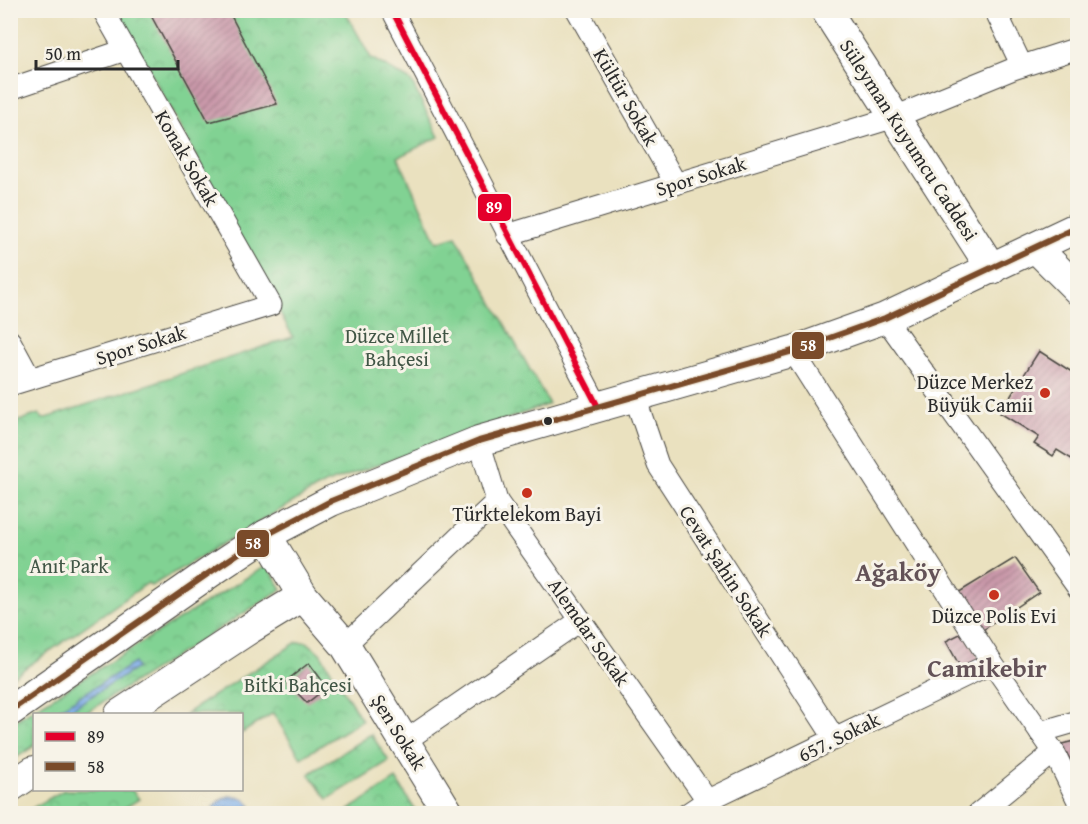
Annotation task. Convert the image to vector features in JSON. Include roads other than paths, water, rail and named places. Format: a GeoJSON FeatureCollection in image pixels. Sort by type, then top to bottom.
{"type":"FeatureCollection","features":[{"type":"Feature","properties":{"kind":"main road","name":"Süleyman Kuyumcu Caddesi"},"geometry":{"type":"LineString","coordinates":[[826,10],[992,269]]}},
{"type":"Feature","properties":{"kind":"main road"},"geometry":{"type":"LineString","coordinates":[[10,711],[266,535],[330,501],[479,441],[634,394],[793,351],[885,318],[1077,227]]}},
{"type":"Feature","properties":{"kind":"main road"},"geometry":{"type":"LineString","coordinates":[[1035,248],[1077,290]]}},
{"type":"Feature","properties":{"kind":"main road","name":"Şen Sokak"},"geometry":{"type":"LineString","coordinates":[[266,535],[303,596],[345,645],[449,813]]}},
{"type":"Feature","properties":{"kind":"main road"},"geometry":{"type":"LineString","coordinates":[[122,713],[303,596]]}},
{"type":"Feature","properties":{"kind":"main road"},"geometry":{"type":"LineString","coordinates":[[10,788],[33,772]]}},
{"type":"Feature","properties":{"kind":"street","name":"Konak Sokak"},"geometry":{"type":"LineString","coordinates":[[103,10],[271,305]]}},
{"type":"Feature","properties":{"kind":"street"},"geometry":{"type":"LineString","coordinates":[[392,10],[597,405]]}},
{"type":"Feature","properties":{"kind":"street","name":"Kültür Sokak"},"geometry":{"type":"LineString","coordinates":[[577,10],[676,184]]}},
{"type":"Feature","properties":{"kind":"street"},"geometry":{"type":"LineString","coordinates":[[995,10],[1022,66]]}},
{"type":"Feature","properties":{"kind":"street","name":"Spor Sokak"},"geometry":{"type":"LineString","coordinates":[[507,234],[895,117],[1022,66],[1077,48]]}},
{"type":"Feature","properties":{"kind":"street"},"geometry":{"type":"LineString","coordinates":[[10,89],[125,50]]}},
{"type":"Feature","properties":{"kind":"street","name":"Spor Sokak"},"geometry":{"type":"LineString","coordinates":[[20,382],[271,305]]}},
{"type":"Feature","properties":{"kind":"street"},"geometry":{"type":"LineString","coordinates":[[885,318],[1077,588]]}},
{"type":"Feature","properties":{"kind":"street"},"geometry":{"type":"LineString","coordinates":[[10,341],[20,382]]}},
{"type":"Feature","properties":{"kind":"street"},"geometry":{"type":"LineString","coordinates":[[793,351],[992,663],[1054,752],[1077,801]]}},
{"type":"Feature","properties":{"kind":"street","name":"Cevat Şahin Sokak"},"geometry":{"type":"LineString","coordinates":[[634,394],[658,465],[835,739]]}},
{"type":"Feature","properties":{"kind":"street","name":"Alemdar Sokak"},"geometry":{"type":"LineString","coordinates":[[479,441],[497,501],[712,807]]}},
{"type":"Feature","properties":{"kind":"street"},"geometry":{"type":"LineString","coordinates":[[345,645],[497,501]]}},
{"type":"Feature","properties":{"kind":"street"},"geometry":{"type":"LineString","coordinates":[[405,741],[581,620]]}},
{"type":"Feature","properties":{"kind":"street","name":"657. Sokak"},"geometry":{"type":"LineString","coordinates":[[687,813],[712,807],[835,739],[992,663]]}},
{"type":"Feature","properties":{"kind":"street"},"geometry":{"type":"LineString","coordinates":[[1040,732],[1077,721]]}},
{"type":"Feature","properties":{"kind":"street"},"geometry":{"type":"LineString","coordinates":[[978,813],[1054,752]]}},
{"type":"Feature","properties":{"kind":"water"},"geometry":{"type":"Polygon","coordinates":[[[134,663],[137,668],[65,713],[53,713],[134,663]]]}},
{"type":"Feature","properties":{"kind":"water"},"geometry":{"type":"Polygon","coordinates":[[[229,796],[245,800],[253,813],[212,813],[217,802],[229,796]]]}},
{"type":"Feature","properties":{"kind":"place","name":"Düzce Merkez Büyük Camii"},"geometry":{"type":"Point","coordinates":[1045,393]}},
{"type":"Feature","properties":{"kind":"place","name":"Türktelekom Bayi"},"geometry":{"type":"Point","coordinates":[527,493]}},
{"type":"Feature","properties":{"kind":"place","name":"Düzce Polis Evi"},"geometry":{"type":"Point","coordinates":[994,595]}},
{"type":"Feature","properties":{"kind":"district","name":"Ağaköy"},"geometry":{"type":"Point","coordinates":[898,572]}},
{"type":"Feature","properties":{"kind":"district","name":"Camikebir"},"geometry":{"type":"Point","coordinates":[987,668]}},
{"type":"Feature","properties":{"kind":"park label","name":"Düzce Millet Bahçesi"},"geometry":{"type":"Point","coordinates":[397,348]}},
{"type":"Feature","properties":{"kind":"park label","name":"Anıt Park"},"geometry":{"type":"Point","coordinates":[69,566]}},
{"type":"Feature","properties":{"kind":"park label","name":"Bitki Bahçesi"},"geometry":{"type":"Point","coordinates":[298,685]}}]}
